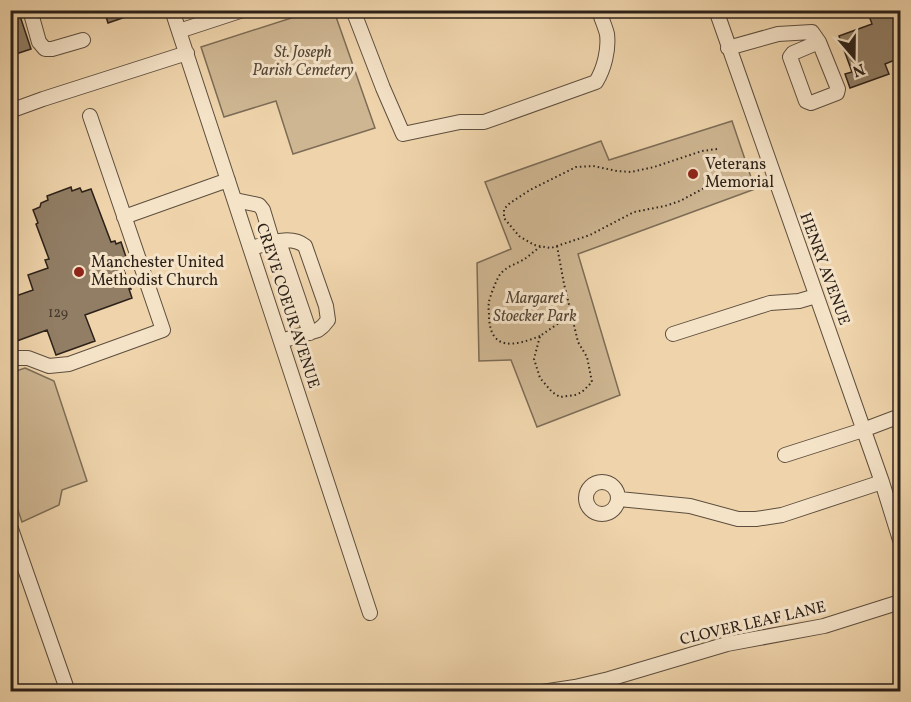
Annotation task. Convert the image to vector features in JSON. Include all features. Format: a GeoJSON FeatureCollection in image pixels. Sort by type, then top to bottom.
{"type":"FeatureCollection","features":[{"type":"Feature","properties":{"kind":"street"},"geometry":{"type":"LineString","coordinates":[[30,10],[39,42],[45,49],[52,50],[83,40]]}},
{"type":"Feature","properties":{"kind":"street","name":"CREVE COEUR AVENUE"},"geometry":{"type":"LineString","coordinates":[[172,10],[370,613]]}},
{"type":"Feature","properties":{"kind":"street"},"geometry":{"type":"LineString","coordinates":[[179,31],[243,10]]}},
{"type":"Feature","properties":{"kind":"street"},"geometry":{"type":"LineString","coordinates":[[353,10],[403,134],[460,122],[484,122],[596,82],[602,74],[607,35],[599,10]]}},
{"type":"Feature","properties":{"kind":"street","name":"HENRY AVENUE"},"geometry":{"type":"LineString","coordinates":[[716,10],[882,482],[900,540]]}},
{"type":"Feature","properties":{"kind":"street"},"geometry":{"type":"LineString","coordinates":[[728,48],[778,34],[812,32],[819,42]]}},
{"type":"Feature","properties":{"kind":"street"},"geometry":{"type":"LineString","coordinates":[[10,111],[186,53]]}},
{"type":"Feature","properties":{"kind":"street"},"geometry":{"type":"LineString","coordinates":[[10,358],[28,358],[50,366],[69,364],[163,330],[90,116]]}},
{"type":"Feature","properties":{"kind":"street"},"geometry":{"type":"LineString","coordinates":[[124,217],[228,180]]}},
{"type":"Feature","properties":{"kind":"street"},"geometry":{"type":"LineString","coordinates":[[235,200],[259,205],[263,210],[310,333]]}},
{"type":"Feature","properties":{"kind":"street"},"geometry":{"type":"LineString","coordinates":[[250,248],[293,240],[305,246],[327,306],[328,320],[318,330],[281,341]]}},
{"type":"Feature","properties":{"kind":"street"},"geometry":{"type":"LineString","coordinates":[[673,334],[770,303],[799,301],[816,296]]}},
{"type":"Feature","properties":{"kind":"street"},"geometry":{"type":"LineString","coordinates":[[785,455],[900,416]]}},
{"type":"Feature","properties":{"kind":"street"},"geometry":{"type":"LineString","coordinates":[[619,498],[690,506],[748,520],[782,515],[882,482]]}},
{"type":"Feature","properties":{"kind":"street"},"geometry":{"type":"LineString","coordinates":[[10,526],[68,692]]}},
{"type":"Feature","properties":{"kind":"street","name":"CLOVER LEAF LANE"},"geometry":{"type":"LineString","coordinates":[[542,692],[609,679],[726,644],[824,626],[900,602]]}},
{"type":"Feature","properties":{"kind":"path"},"geometry":{"type":"LineString","coordinates":[[717,149],[702,151],[631,172],[593,166],[576,167],[530,190],[510,203],[504,209],[504,218],[519,236],[534,245],[551,248],[590,235],[634,212],[680,201],[727,179]]}},
{"type":"Feature","properties":{"kind":"path"},"geometry":{"type":"LineString","coordinates":[[541,246],[499,275],[489,302],[489,329],[494,338],[502,342],[510,344],[525,342],[540,336],[572,314]]}},
{"type":"Feature","properties":{"kind":"path"},"geometry":{"type":"LineString","coordinates":[[540,336],[534,359],[540,378],[546,386],[560,397],[582,392],[592,382],[591,371],[587,357],[578,342],[557,246]]}},
{"type":"Feature","properties":{"kind":"green space","name":"St. Joseph Parish Cemetery"},"geometry":{"type":"Polygon","coordinates":[[[313,11],[334,11],[375,128],[293,154],[276,101],[224,117],[201,47],[313,11]]]}},
{"type":"Feature","properties":{"kind":"green space","name":"Margaret Stoecker Park"},"geometry":{"type":"Polygon","coordinates":[[[732,121],[755,189],[578,254],[620,395],[537,427],[511,360],[479,361],[477,263],[511,249],[485,182],[601,141],[609,160],[732,121]]]}},
{"type":"Feature","properties":{"kind":"green space"},"geometry":{"type":"Polygon","coordinates":[[[25,368],[54,381],[87,481],[62,490],[59,505],[22,522],[11,490],[10,373],[25,368]]]}},
{"type":"Feature","properties":{"kind":"building"},"geometry":{"type":"Polygon","coordinates":[[[10,10],[18,10],[31,49],[10,56],[10,10]]]}},
{"type":"Feature","properties":{"kind":"building"},"geometry":{"type":"Polygon","coordinates":[[[104,10],[140,10],[140,12],[108,23],[104,10]]]}},
{"type":"Feature","properties":{"kind":"building"},"geometry":{"type":"Polygon","coordinates":[[[867,10],[900,10],[900,58],[885,64],[889,74],[850,88],[845,74],[852,72],[839,36],[872,24],[867,10]]]}},
{"type":"Feature","properties":{"kind":"building","name":"Manchester United Methodist Church"},"geometry":{"type":"Polygon","coordinates":[[[71,187],[72,191],[80,188],[82,192],[91,189],[111,242],[115,241],[116,244],[121,242],[127,260],[123,262],[125,267],[123,268],[132,298],[85,315],[95,341],[56,355],[47,330],[14,342],[10,333],[10,298],[33,290],[28,275],[48,268],[45,260],[49,259],[33,210],[48,200],[47,196],[71,187]]]}},
{"type":"Feature","properties":{"kind":"place","name":"Veterans Memorial"},"geometry":{"type":"Point","coordinates":[693,174]}},
{"type":"Feature","properties":{"kind":"place","name":"Manchester United Methodist Church"},"geometry":{"type":"Point","coordinates":[79,272]}}]}
